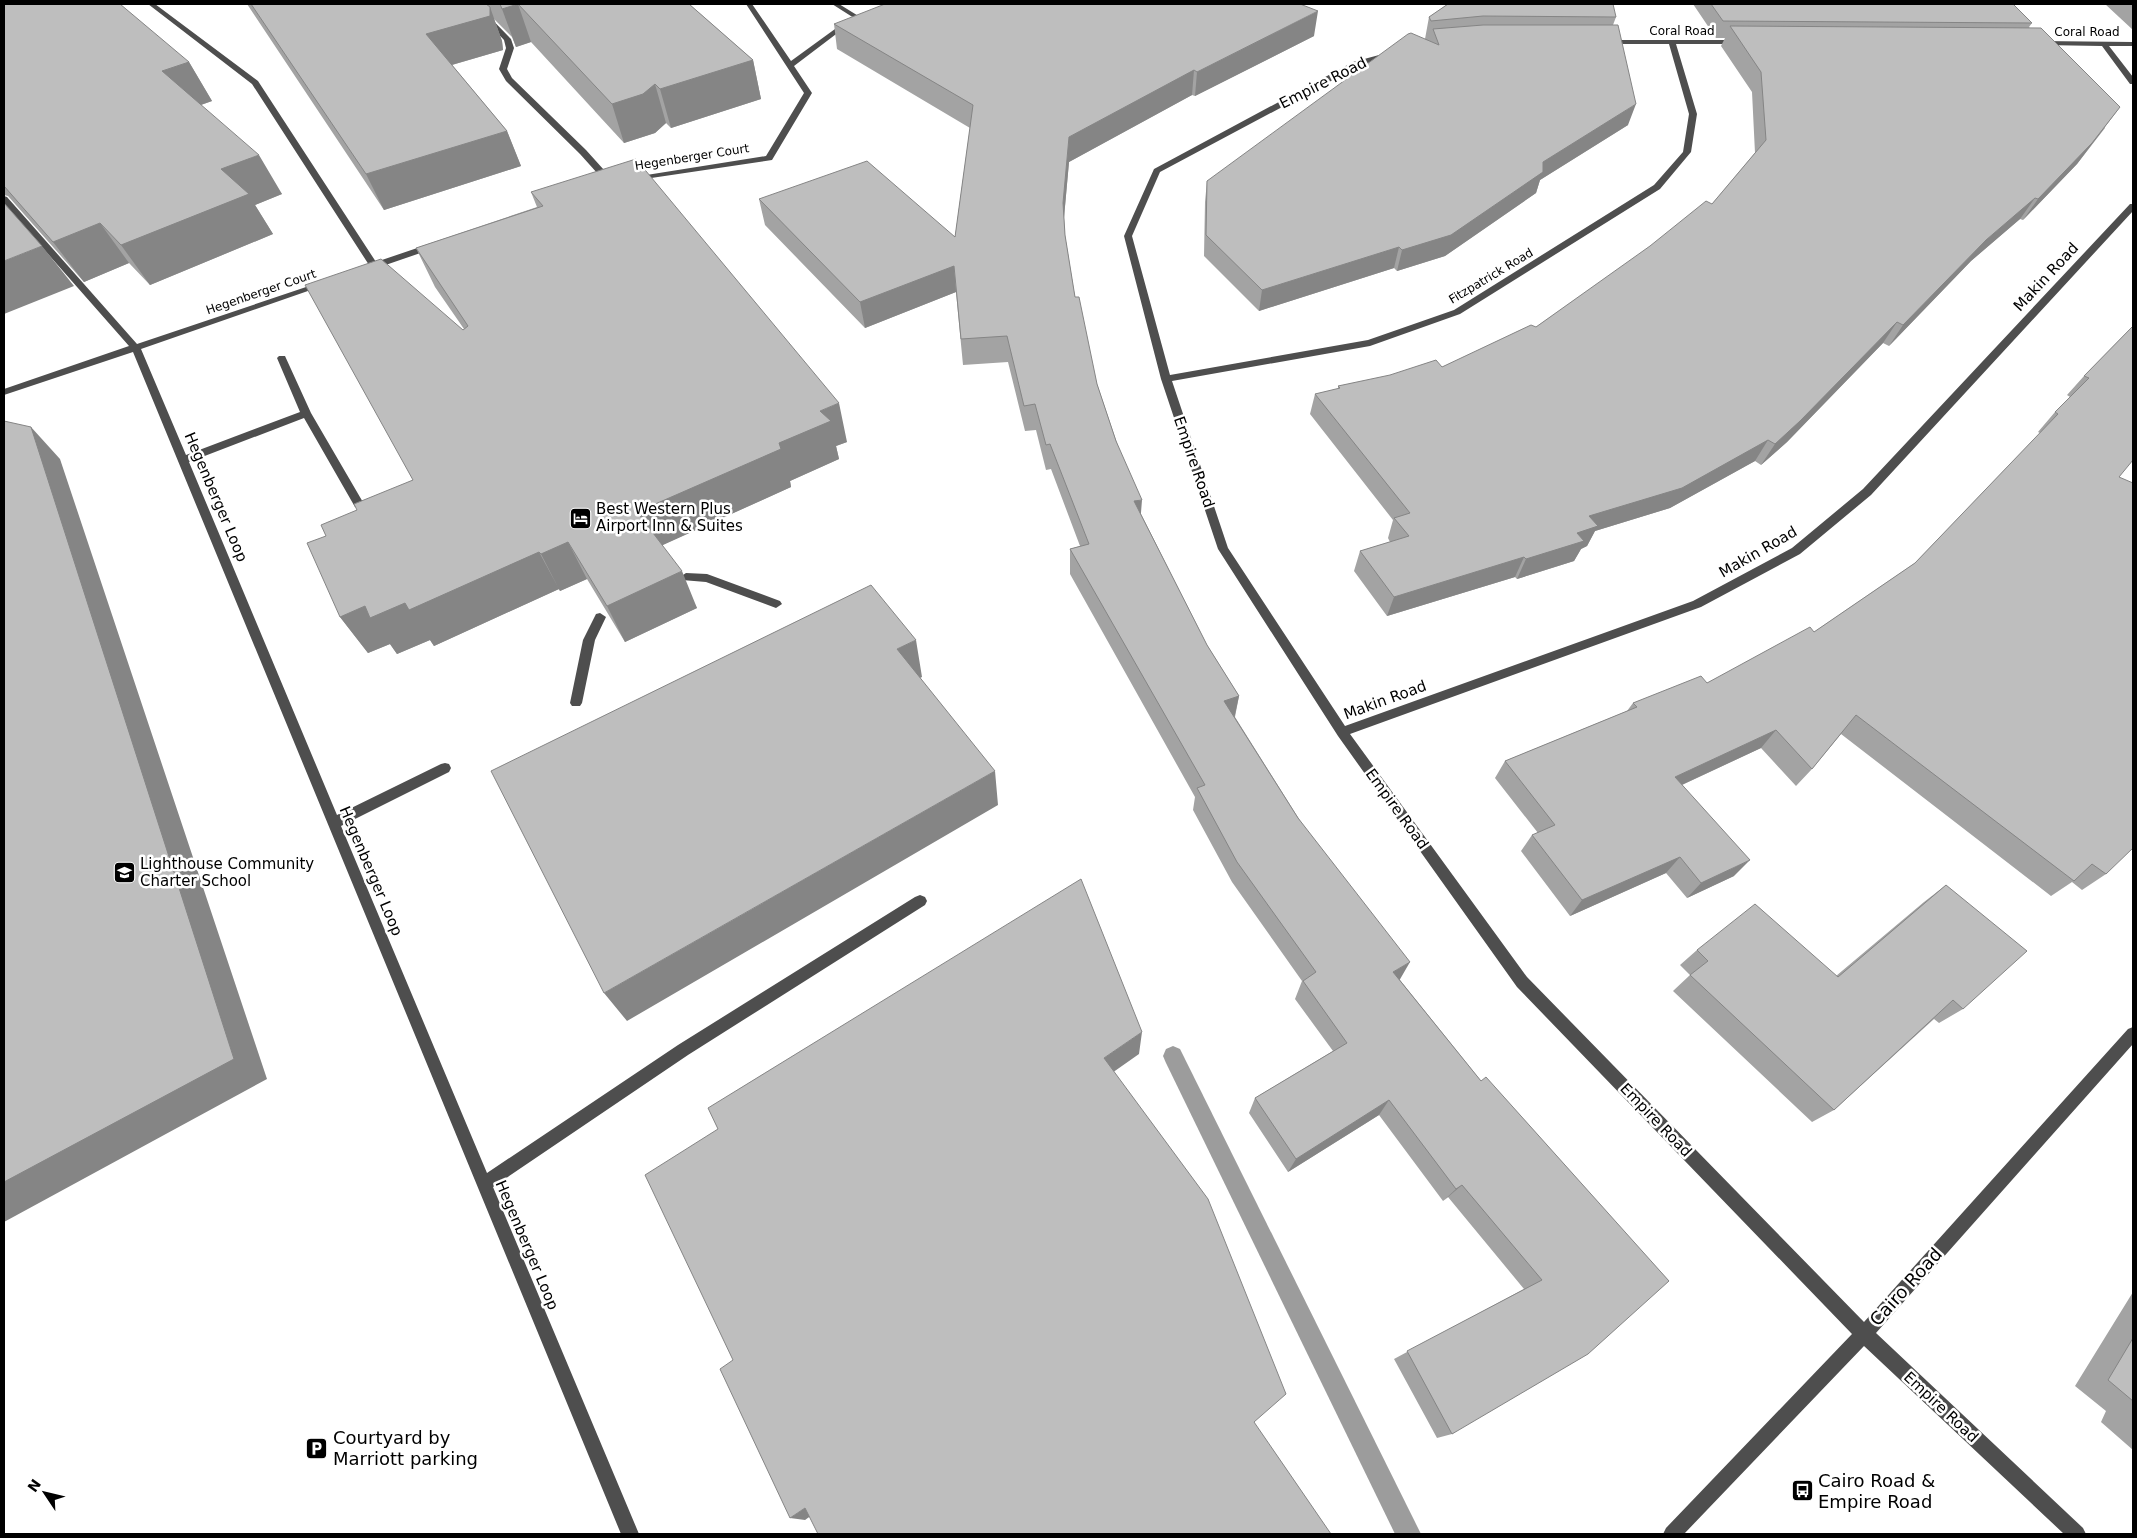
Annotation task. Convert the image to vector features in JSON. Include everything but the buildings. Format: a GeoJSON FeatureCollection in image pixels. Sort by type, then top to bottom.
{"type":"FeatureCollection","features":[{"type":"Feature","properties":{"kind":"street"},"geometry":{"type":"LineString","coordinates":[[151,4],[255,82],[374,266]]}},
{"type":"Feature","properties":{"kind":"street"},"geometry":{"type":"LineString","coordinates":[[473,4],[507,39],[510,48],[503,69],[509,80],[583,152],[620,183]]}},
{"type":"Feature","properties":{"kind":"street"},"geometry":{"type":"LineString","coordinates":[[749,4],[790,65],[856,16],[864,13]]}},
{"type":"Feature","properties":{"kind":"street"},"geometry":{"type":"LineString","coordinates":[[835,4],[856,16]]}},
{"type":"Feature","properties":{"kind":"street","name":"Coral Road"},"geometry":{"type":"LineString","coordinates":[[1594,42],[1751,42]]}},
{"type":"Feature","properties":{"kind":"street","name":"Fitzpatrick Road"},"geometry":{"type":"LineString","coordinates":[[1166,379],[1370,343],[1457,312],[1657,187],[1687,152],[1693,114],[1672,42]]}},
{"type":"Feature","properties":{"kind":"street","name":"Coral Road"},"geometry":{"type":"LineString","coordinates":[[2035,43],[2133,44]]}},
{"type":"Feature","properties":{"kind":"street"},"geometry":{"type":"LineString","coordinates":[[2104,44],[2133,82]]}},
{"type":"Feature","properties":{"kind":"street","name":"Empire Road"},"geometry":{"type":"LineString","coordinates":[[1402,50],[1356,64],[1157,171],[1128,236],[1166,379],[1223,549],[1342,732],[1522,982],[1864,1334],[2077,1534]]}},
{"type":"Feature","properties":{"kind":"street","name":"Hegenberger Court"},"geometry":{"type":"LineString","coordinates":[[604,189],[620,183],[769,158],[808,93],[790,65]]}},
{"type":"Feature","properties":{"kind":"street","name":"Hegenberger Loop"},"geometry":{"type":"LineString","coordinates":[[4,199],[136,348],[630,1534]]}},
{"type":"Feature","properties":{"kind":"street","name":"Makin Road"},"geometry":{"type":"LineString","coordinates":[[1342,732],[1697,604],[1796,551],[1868,492],[2133,206]]}},
{"type":"Feature","properties":{"kind":"street"},"geometry":{"type":"LineString","coordinates":[[356,272],[438,244]]}},
{"type":"Feature","properties":{"kind":"street","name":"Hegenberger Court"},"geometry":{"type":"LineString","coordinates":[[136,348],[330,282]]}},
{"type":"Feature","properties":{"kind":"street"},"geometry":{"type":"LineString","coordinates":[[4,392],[136,348]]}},
{"type":"Feature","properties":{"kind":"street"},"geometry":{"type":"LineString","coordinates":[[282,358],[306,413],[359,504]]}},
{"type":"Feature","properties":{"kind":"street"},"geometry":{"type":"LineString","coordinates":[[183,460],[306,413]]}},
{"type":"Feature","properties":{"kind":"street"},"geometry":{"type":"LineString","coordinates":[[686,577],[708,578],[776,604]]}},
{"type":"Feature","properties":{"kind":"street"},"geometry":{"type":"LineString","coordinates":[[576,703],[589,640],[600,617]]}},
{"type":"Feature","properties":{"kind":"street"},"geometry":{"type":"LineString","coordinates":[[334,823],[445,768]]}},
{"type":"Feature","properties":{"kind":"street"},"geometry":{"type":"LineString","coordinates":[[484,1184],[683,1050],[920,900]]}},
{"type":"Feature","properties":{"kind":"street","name":"Cairo Road"},"geometry":{"type":"LineString","coordinates":[[1672,1534],[1864,1334],[2133,1034]]}},
{"type":"Feature","properties":{"kind":"waterway"},"geometry":{"type":"LineString","coordinates":[[1173,1056],[1408,1534]]}},
{"type":"Feature","properties":{"kind":"place","name":"Best Western Plus Airport Inn & Suites"},"geometry":{"type":"Point","coordinates":[580,518]}},
{"type":"Feature","properties":{"kind":"place","name":"Lighthouse Community Charter School"},"geometry":{"type":"Point","coordinates":[124,873]}},
{"type":"Feature","properties":{"kind":"place","name":"Courtyard by Marriott parking"},"geometry":{"type":"Point","coordinates":[317,1448]}},
{"type":"Feature","properties":{"kind":"place","name":"Cairo Road & Empire Road"},"geometry":{"type":"Point","coordinates":[1802,1491]}}]}
